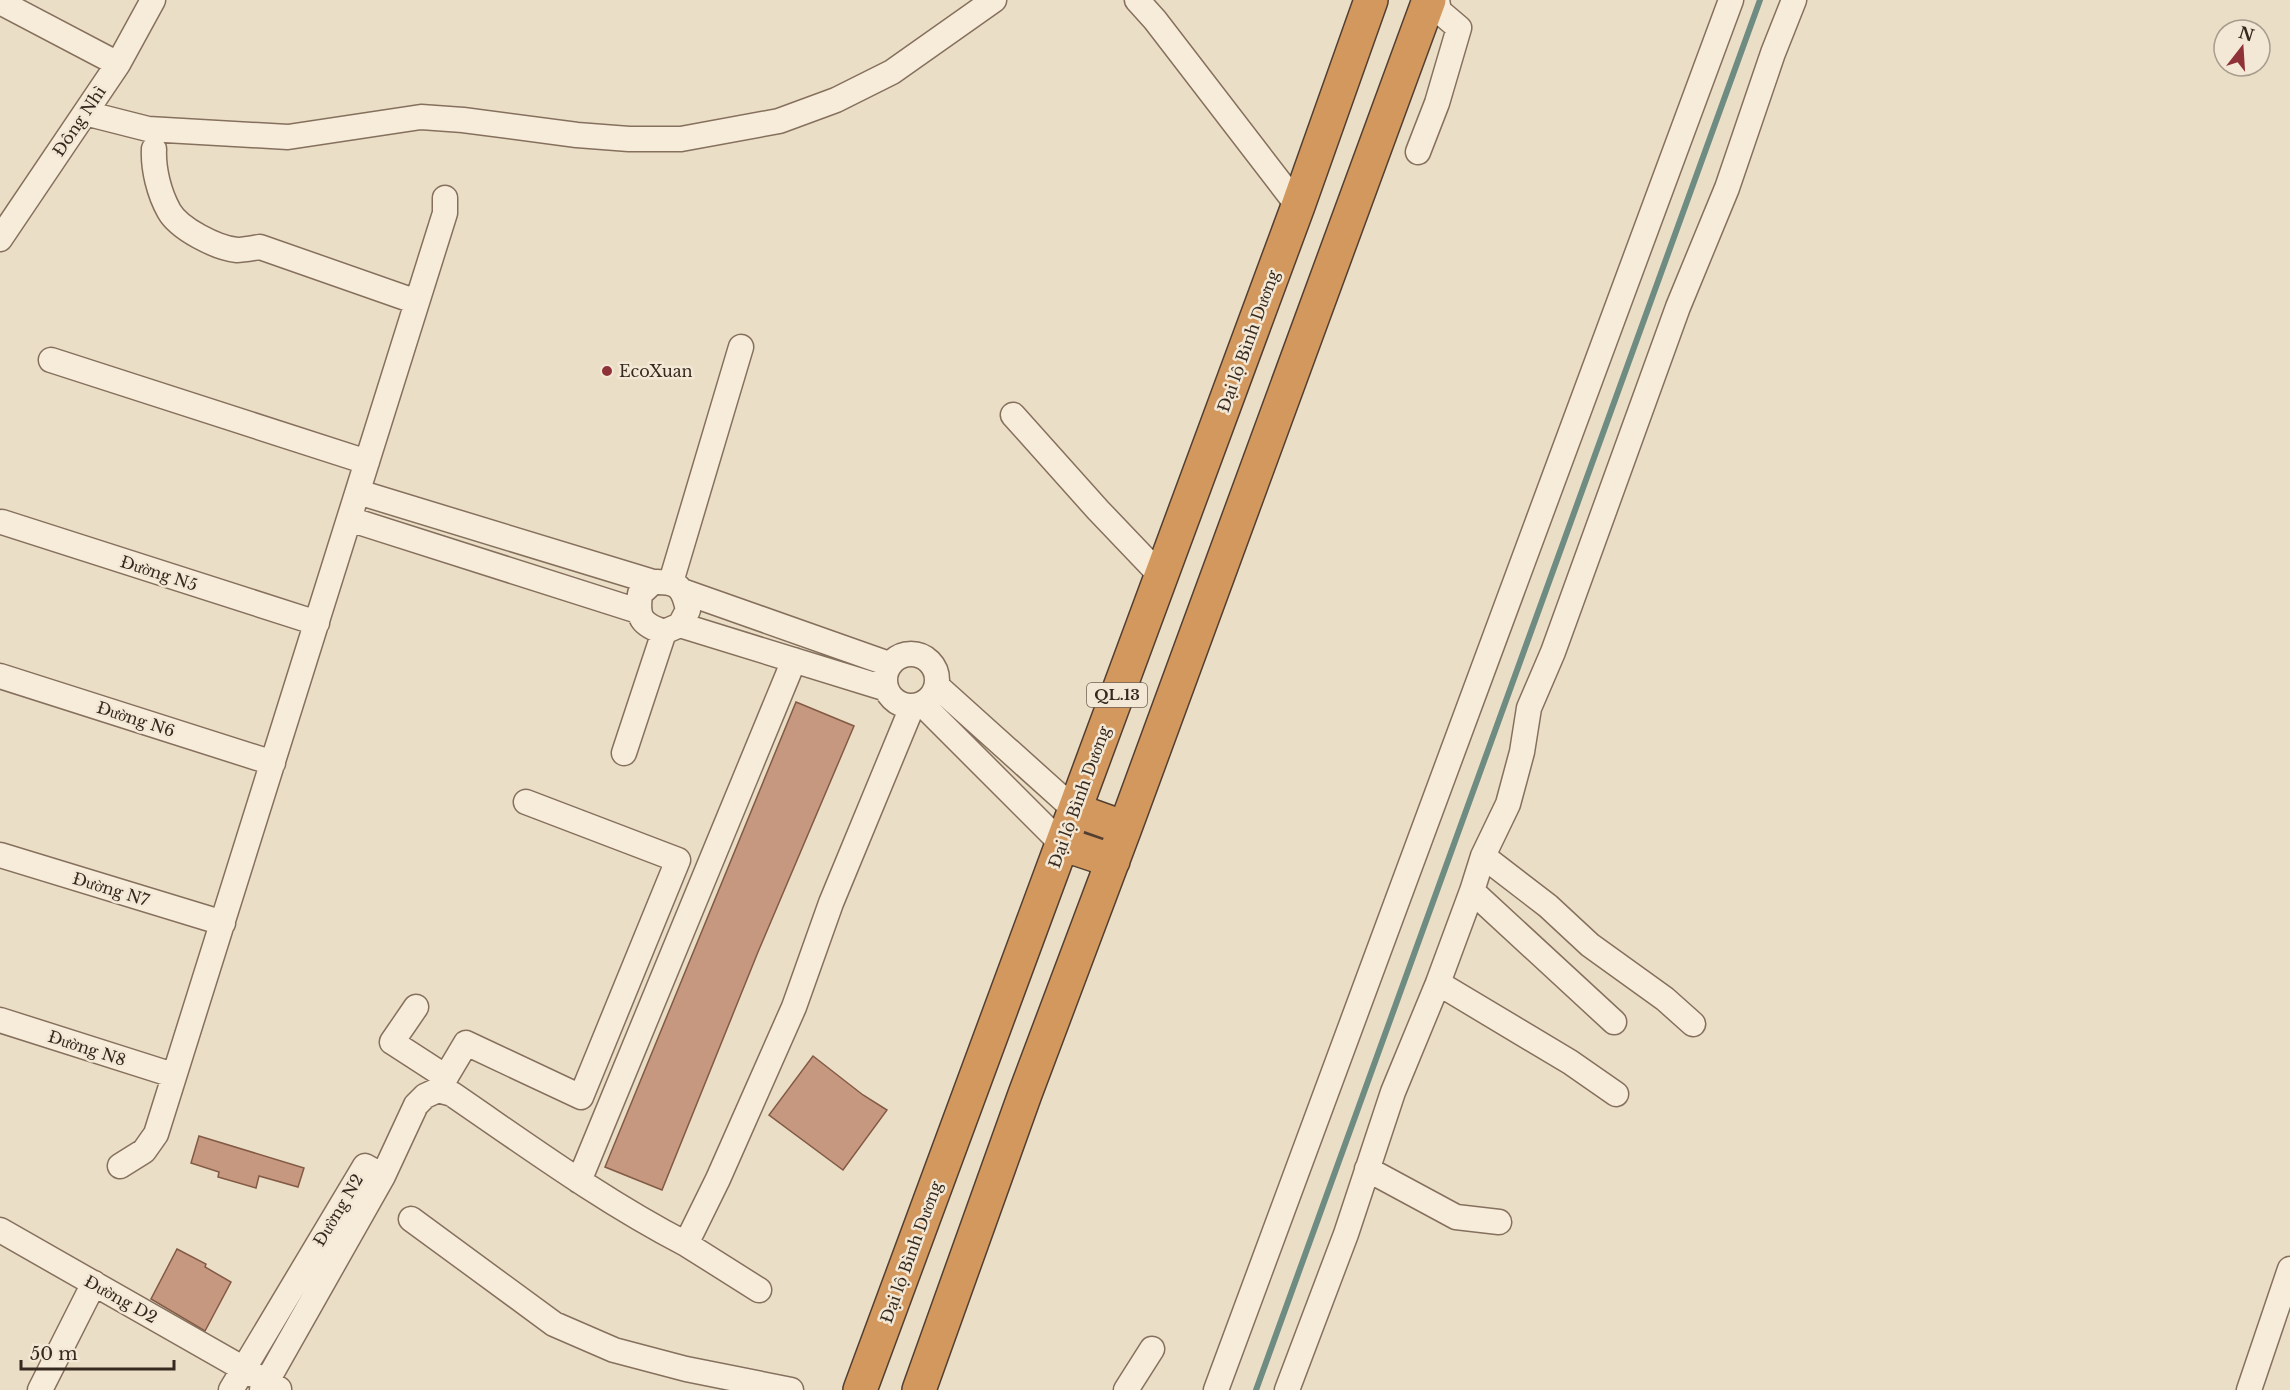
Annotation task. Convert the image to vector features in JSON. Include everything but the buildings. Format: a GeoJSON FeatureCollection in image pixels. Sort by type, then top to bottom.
{"type":"FeatureCollection","features":[{"type":"Feature","properties":{"kind":"highway","name":"Đại lộ Bình Dương"},"geometry":{"type":"LineString","coordinates":[[860,1390],[1298,206],[1371,0]]}},
{"type":"Feature","properties":{"kind":"highway","name":"QL.13"},"geometry":{"type":"LineString","coordinates":[[919,1390],[1025,1094],[1113,861],[1429,0]]}},
{"type":"Feature","properties":{"kind":"highway"},"geometry":{"type":"LineString","coordinates":[[1075,810],[1125,828]]}},
{"type":"Feature","properties":{"kind":"highway"},"geometry":{"type":"LineString","coordinates":[[1062,844],[1113,861]]}},
{"type":"Feature","properties":{"kind":"street","name":"Đông Nhì"},"geometry":{"type":"LineString","coordinates":[[0,239],[118,64],[153,0]]}},
{"type":"Feature","properties":{"kind":"street"},"geometry":{"type":"LineString","coordinates":[[85,113],[148,129],[288,137],[420,117],[598,136],[681,139],[779,121],[836,100],[892,72],[993,0]]}},
{"type":"Feature","properties":{"kind":"street"},"geometry":{"type":"LineString","coordinates":[[1137,0],[1155,20],[1298,206]]}},
{"type":"Feature","properties":{"kind":"street"},"geometry":{"type":"LineString","coordinates":[[1418,152],[1437,103],[1459,28],[1439,11],[1437,0]]}},
{"type":"Feature","properties":{"kind":"street"},"geometry":{"type":"LineString","coordinates":[[1216,1390],[1731,0]]}},
{"type":"Feature","properties":{"kind":"street"},"geometry":{"type":"LineString","coordinates":[[1287,1390],[1346,1234],[1393,1092],[1438,983],[1483,856],[1508,804],[1522,752],[1529,708],[1553,652],[1678,307],[1727,188],[1773,53],[1794,0]]}},
{"type":"Feature","properties":{"kind":"street"},"geometry":{"type":"LineString","coordinates":[[0,2],[118,64]]}},
{"type":"Feature","properties":{"kind":"street"},"geometry":{"type":"LineString","coordinates":[[153,149],[153,167],[170,213],[191,233],[237,250],[260,247],[417,302]]}},
{"type":"Feature","properties":{"kind":"street"},"geometry":{"type":"LineString","coordinates":[[120,1166],[144,1151],[156,1134],[445,213],[444,198]]}},
{"type":"Feature","properties":{"kind":"street"},"geometry":{"type":"LineString","coordinates":[[670,586],[741,346]]}},
{"type":"Feature","properties":{"kind":"street"},"geometry":{"type":"LineString","coordinates":[[51,360],[367,462]]}},
{"type":"Feature","properties":{"kind":"street"},"geometry":{"type":"LineString","coordinates":[[1013,416],[1075,486],[1161,576]]}},
{"type":"Feature","properties":{"kind":"street"},"geometry":{"type":"LineString","coordinates":[[358,492],[670,586],[887,676]]}},
{"type":"Feature","properties":{"kind":"street"},"geometry":{"type":"LineString","coordinates":[[349,519],[638,612]]}},
{"type":"Feature","properties":{"kind":"street","name":"Đường N5"},"geometry":{"type":"LineString","coordinates":[[2,522],[317,623]]}},
{"type":"Feature","properties":{"kind":"street"},"geometry":{"type":"LineString","coordinates":[[670,586],[640,594],[638,612],[647,626],[672,628],[794,660],[887,676]]}},
{"type":"Feature","properties":{"kind":"street"},"geometry":{"type":"LineString","coordinates":[[624,753],[672,628],[688,609],[670,586]]}},
{"type":"Feature","properties":{"kind":"street"},"geometry":{"type":"LineString","coordinates":[[686,1244],[718,1179],[794,1007],[831,903],[924,699],[936,671],[927,660],[915,654],[900,656],[887,676],[894,702],[924,699],[1075,810]]}},
{"type":"Feature","properties":{"kind":"street"},"geometry":{"type":"LineString","coordinates":[[579,1181],[794,660]]}},
{"type":"Feature","properties":{"kind":"street","name":"Đường N6"},"geometry":{"type":"LineString","coordinates":[[0,676],[273,763]]}},
{"type":"Feature","properties":{"kind":"street"},"geometry":{"type":"LineString","coordinates":[[924,699],[1062,844]]}},
{"type":"Feature","properties":{"kind":"street"},"geometry":{"type":"LineString","coordinates":[[383,1176],[416,1105],[442,1084],[466,1043],[581,1097],[678,860],[526,802]]}},
{"type":"Feature","properties":{"kind":"street","name":"Đường N7"},"geometry":{"type":"LineString","coordinates":[[0,855],[223,923]]}},
{"type":"Feature","properties":{"kind":"street"},"geometry":{"type":"LineString","coordinates":[[1483,856],[1548,906],[1590,945],[1665,999],[1693,1024]]}},
{"type":"Feature","properties":{"kind":"street"},"geometry":{"type":"LineString","coordinates":[[1472,891],[1614,1022]]}},
{"type":"Feature","properties":{"kind":"street"},"geometry":{"type":"LineString","coordinates":[[1438,983],[1570,1062],[1616,1094]]}},
{"type":"Feature","properties":{"kind":"street"},"geometry":{"type":"LineString","coordinates":[[416,1007],[392,1042],[452,1094],[643,1222],[686,1244],[759,1290]]}},
{"type":"Feature","properties":{"kind":"street","name":"Đường N8"},"geometry":{"type":"LineString","coordinates":[[0,1020],[173,1075]]}},
{"type":"Feature","properties":{"kind":"street","name":"Đường N2"},"geometry":{"type":"LineString","coordinates":[[231,1390],[364,1166],[383,1176],[270,1387]]}},
{"type":"Feature","properties":{"kind":"street"},"geometry":{"type":"LineString","coordinates":[[1367,1169],[1456,1217],[1499,1222]]}},
{"type":"Feature","properties":{"kind":"street"},"geometry":{"type":"LineString","coordinates":[[411,1219],[554,1324],[614,1350],[686,1369],[791,1390]]}},
{"type":"Feature","properties":{"kind":"street","name":"Đường D2"},"geometry":{"type":"LineString","coordinates":[[0,1230],[243,1367],[270,1387]]}},
{"type":"Feature","properties":{"kind":"street"},"geometry":{"type":"LineString","coordinates":[[2249,1390],[2290,1269]]}},
{"type":"Feature","properties":{"kind":"street"},"geometry":{"type":"LineString","coordinates":[[40,1390],[94,1283]]}},
{"type":"Feature","properties":{"kind":"street"},"geometry":{"type":"LineString","coordinates":[[1126,1390],[1152,1349]]}},
{"type":"Feature","properties":{"kind":"waterway"},"geometry":{"type":"LineString","coordinates":[[1256,1390],[1760,0]]}},
{"type":"Feature","properties":{"kind":"place","name":"EcoXuan"},"geometry":{"type":"Point","coordinates":[607,371]}}]}
